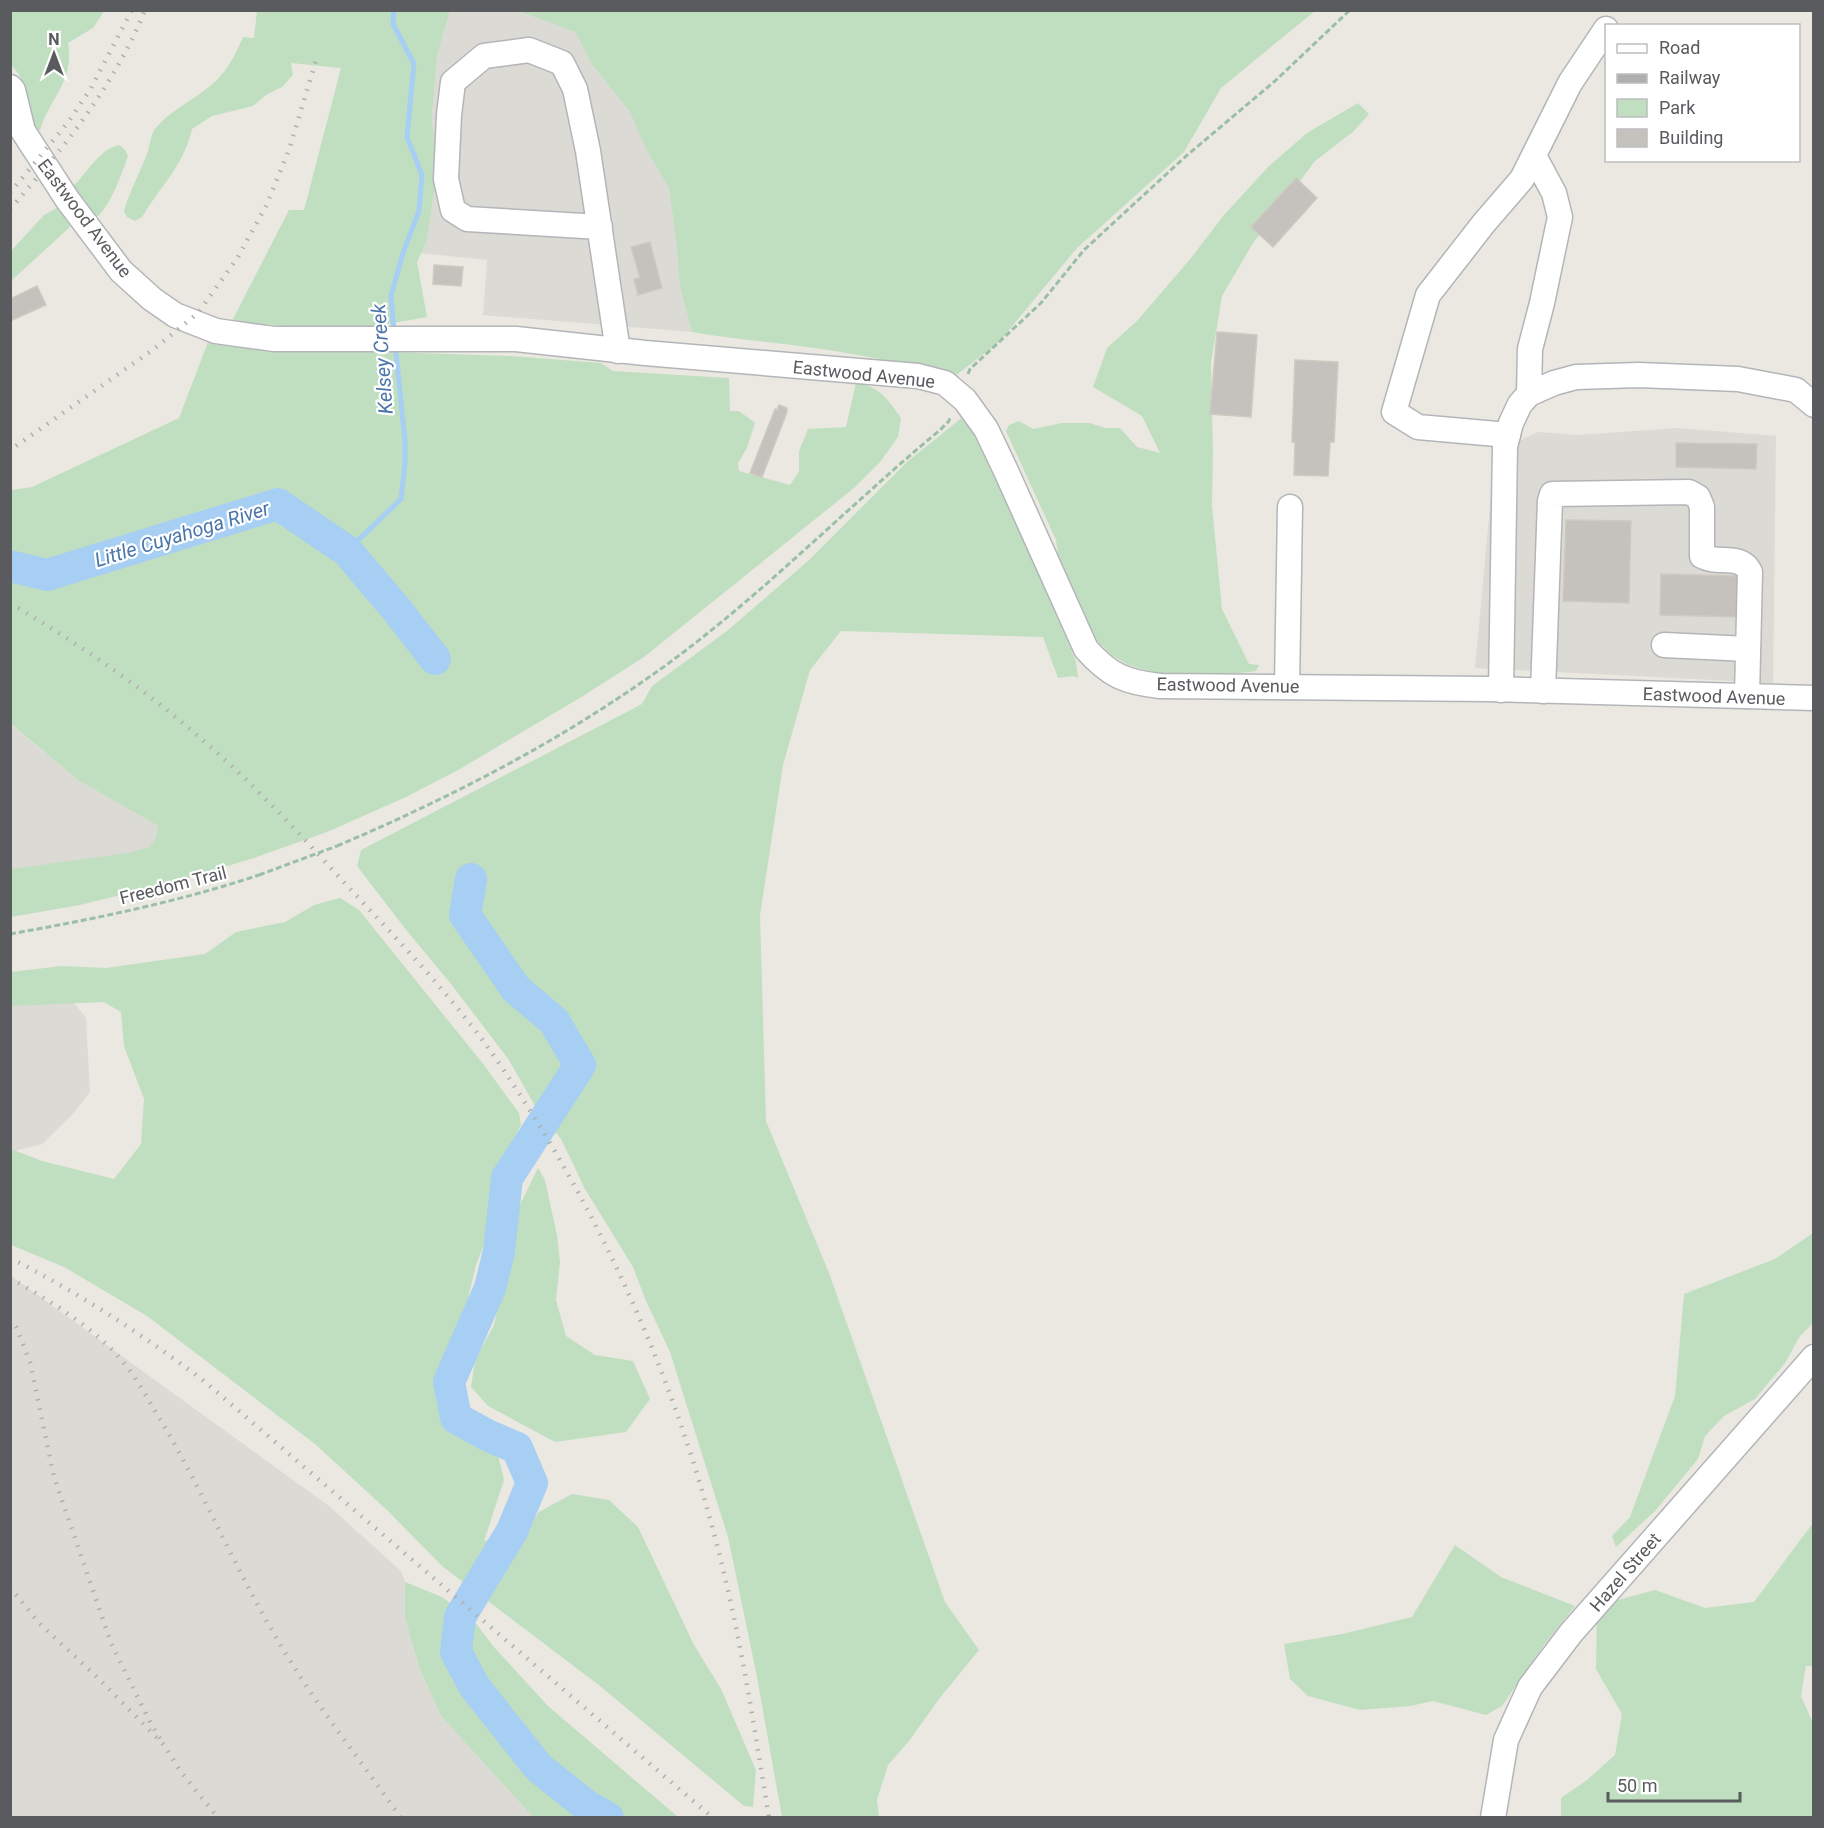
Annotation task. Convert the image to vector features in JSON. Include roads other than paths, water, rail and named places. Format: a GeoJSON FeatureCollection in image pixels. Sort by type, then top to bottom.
{"type":"FeatureCollection","features":[{"type":"Feature","properties":{"kind":"street"},"geometry":{"type":"LineString","coordinates":[[1610,24],[1619,10]]}},
{"type":"Feature","properties":{"kind":"street"},"geometry":{"type":"LineString","coordinates":[[1508,435],[1418,427],[1394,412],[1428,295],[1484,223],[1522,179],[1570,83],[1605,31]]}},
{"type":"Feature","properties":{"kind":"street"},"geometry":{"type":"LineString","coordinates":[[600,227],[467,219],[453,210],[446,179],[453,82],[484,56],[529,50],[562,63],[575,89],[588,151],[600,227],[618,351]]}},
{"type":"Feature","properties":{"kind":"street","name":"Eastwood Avenue"},"geometry":{"type":"LineString","coordinates":[[10,87],[13,90],[23,131],[67,199],[121,271],[152,299],[189,322],[233,334],[274,339],[516,339],[822,370],[918,376],[945,383],[965,400],[986,429],[1086,649],[1098,663],[1119,677],[1142,684],[1160,686],[1501,690],[1814,698]]}},
{"type":"Feature","properties":{"kind":"street"},"geometry":{"type":"LineString","coordinates":[[1529,394],[1530,349],[1560,217],[1554,193],[1534,156]]}},
{"type":"Feature","properties":{"kind":"street"},"geometry":{"type":"LineString","coordinates":[[1501,690],[1505,446],[1511,423],[1520,404],[1529,394],[1554,383],[1576,377],[1702,376],[1738,379],[1796,390],[1814,405]]}},
{"type":"Feature","properties":{"kind":"street"},"geometry":{"type":"LineString","coordinates":[[1543,691],[1552,494],[1689,492],[1698,497],[1702,507],[1702,556],[1709,560],[1739,561],[1746,564],[1750,572],[1747,696]]}},
{"type":"Feature","properties":{"kind":"street"},"geometry":{"type":"LineString","coordinates":[[1287,687],[1290,507]]}},
{"type":"Feature","properties":{"kind":"street"},"geometry":{"type":"LineString","coordinates":[[1664,645],[1748,649]]}},
{"type":"Feature","properties":{"kind":"street","name":"Hazel Street"},"geometry":{"type":"LineString","coordinates":[[1493,1818],[1506,1740],[1530,1687],[1571,1633],[1814,1356]]}},
{"type":"Feature","properties":{"kind":"waterway","name":"Kelsey Creek"},"geometry":{"type":"LineString","coordinates":[[394,10],[393,24],[414,64],[407,137],[422,175],[419,211],[403,253],[391,296],[394,332]]}},
{"type":"Feature","properties":{"kind":"waterway","name":"Kelsey Creek"},"geometry":{"type":"LineString","coordinates":[[347,551],[401,499],[405,440],[395,344]]}},
{"type":"Feature","properties":{"kind":"waterway","name":"Little Cuyahoga River"},"geometry":{"type":"LineString","coordinates":[[10,566],[47,575],[278,504],[347,551],[435,659]]}},
{"type":"Feature","properties":{"kind":"waterway","name":"Little Cuyahoga River"},"geometry":{"type":"LineString","coordinates":[[471,879],[465,915],[516,989],[554,1021],[580,1065],[507,1178],[499,1251],[490,1288],[449,1382],[456,1418],[517,1448],[532,1483],[512,1531],[460,1617],[456,1652],[474,1686],[539,1768],[587,1806],[608,1818]]}},
{"type":"Feature","properties":{"kind":"railway"},"geometry":{"type":"LineString","coordinates":[[10,193],[69,121],[91,88],[132,10]]}},
{"type":"Feature","properties":{"kind":"railway"},"geometry":{"type":"LineString","coordinates":[[10,209],[68,139],[103,90],[133,38],[145,10]]}},
{"type":"Feature","properties":{"kind":"railway"},"geometry":{"type":"LineString","coordinates":[[16,446],[154,349],[198,313],[238,257],[266,206],[289,150],[317,57]]}},
{"type":"Feature","properties":{"kind":"railway"},"geometry":{"type":"LineString","coordinates":[[10,603],[131,683],[177,718],[254,788],[433,979],[495,1057],[535,1119],[590,1214],[614,1262],[656,1359],[692,1458],[721,1561],[735,1624],[769,1818]]}},
{"type":"Feature","properties":{"kind":"railway"},"geometry":{"type":"LineString","coordinates":[[10,1258],[110,1315],[204,1381],[713,1818]]}},
{"type":"Feature","properties":{"kind":"railway"},"geometry":{"type":"LineString","coordinates":[[10,1278],[80,1322],[105,1343],[128,1368],[171,1437],[255,1600],[285,1652],[316,1700],[401,1818]]}},
{"type":"Feature","properties":{"kind":"railway"},"geometry":{"type":"LineString","coordinates":[[10,1319],[16,1327],[30,1362],[54,1477],[111,1643],[151,1724],[164,1745]]}},
{"type":"Feature","properties":{"kind":"railway"},"geometry":{"type":"LineString","coordinates":[[10,1587],[39,1623],[98,1678],[164,1745],[181,1772],[218,1818]]}}]}
